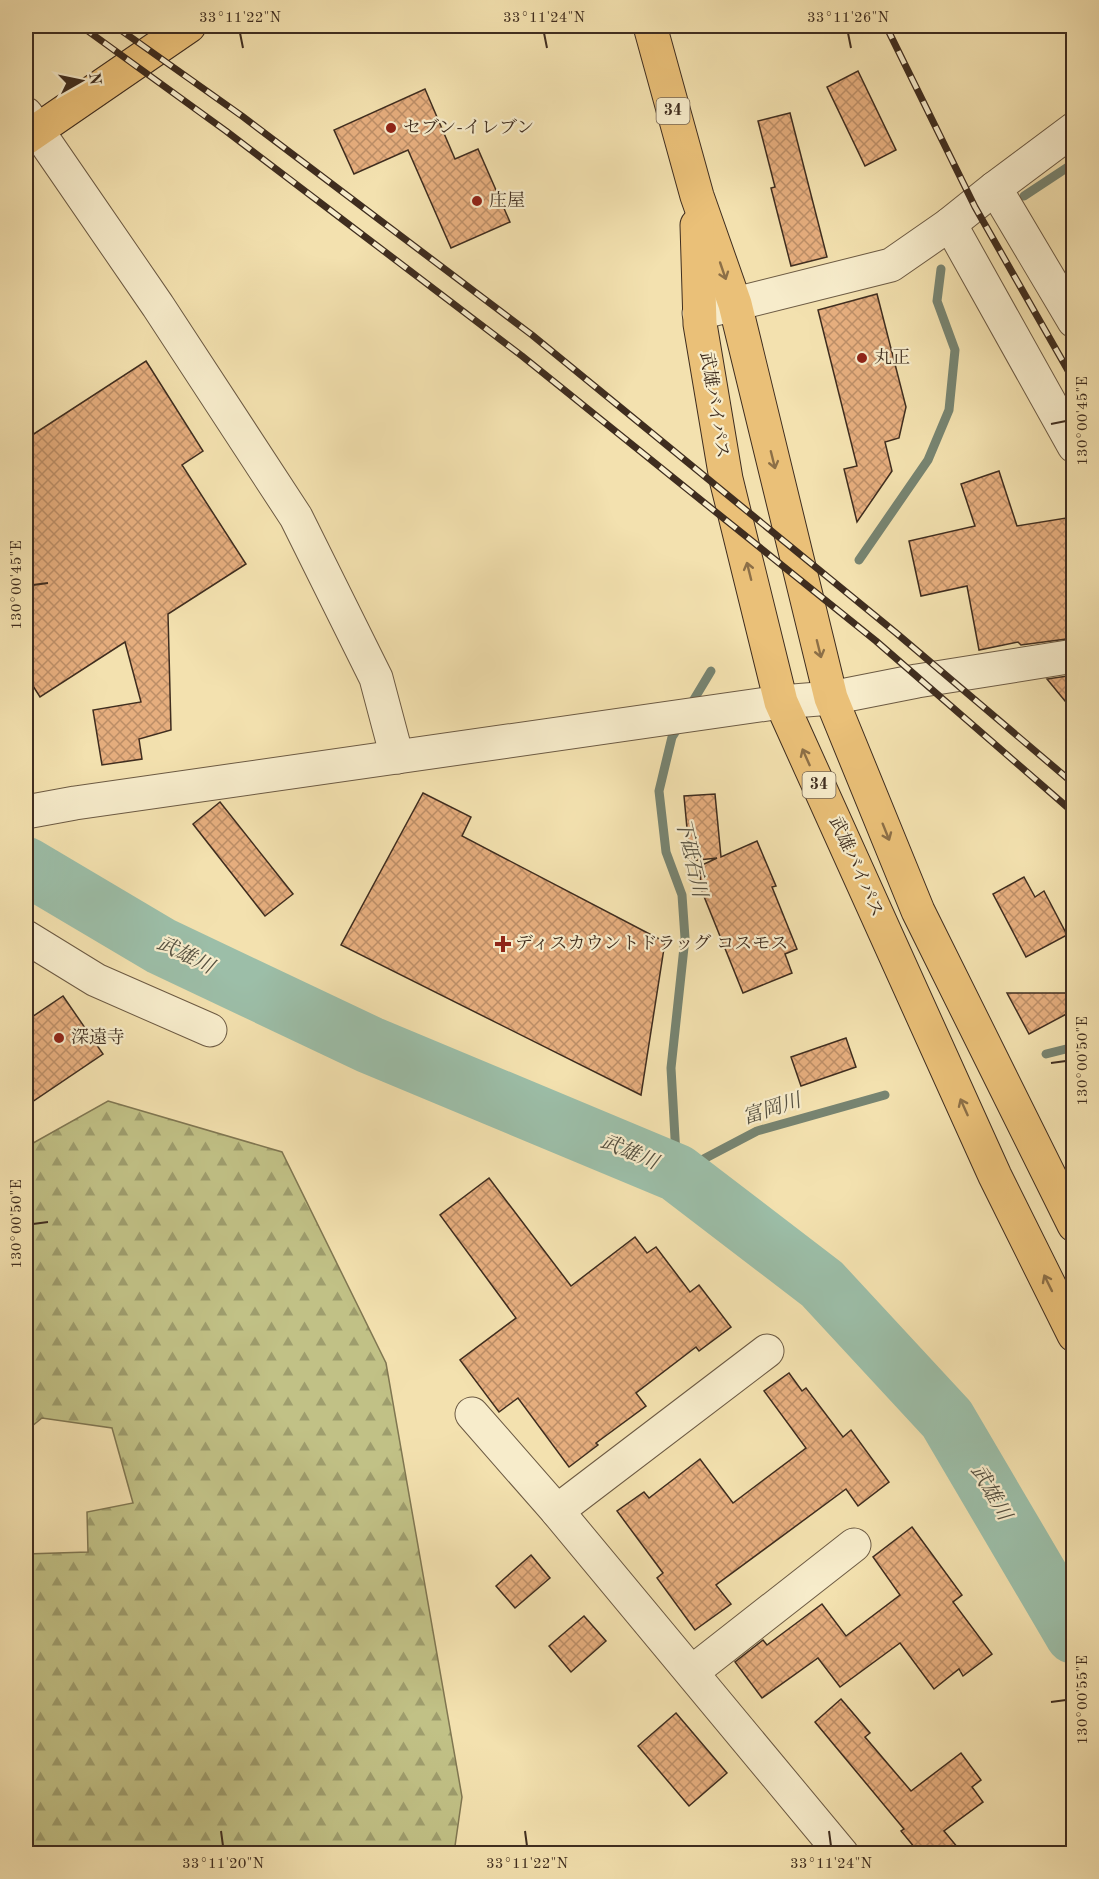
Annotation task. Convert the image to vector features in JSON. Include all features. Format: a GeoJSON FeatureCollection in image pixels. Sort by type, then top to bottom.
{"type":"FeatureCollection","features":[{"type":"Feature","properties":{"kind":"highway"},"geometry":{"type":"LineString","coordinates":[[29,127],[189,26]]}},
{"type":"Feature","properties":{"kind":"highway","name":"武雄バイパス"},"geometry":{"type":"LineString","coordinates":[[650,26],[697,196],[735,304],[831,698],[918,911],[1074,1225]]}},
{"type":"Feature","properties":{"kind":"highway","name":"武雄バイパス"},"geometry":{"type":"LineString","coordinates":[[697,196],[699,313],[726,479],[781,702],[994,1176],[1074,1335]]}},
{"type":"Feature","properties":{"kind":"street"},"geometry":{"type":"LineString","coordinates":[[29,127],[158,306],[296,517],[376,678],[397,757]]}},
{"type":"Feature","properties":{"kind":"street"},"geometry":{"type":"LineString","coordinates":[[699,313],[891,265],[950,224],[1074,129]]}},
{"type":"Feature","properties":{"kind":"street"},"geometry":{"type":"LineString","coordinates":[[995,188],[1074,321]]}},
{"type":"Feature","properties":{"kind":"street"},"geometry":{"type":"LineString","coordinates":[[950,224],[1074,446]]}},
{"type":"Feature","properties":{"kind":"street"},"geometry":{"type":"LineString","coordinates":[[29,809],[707,712],[831,698],[917,681],[1074,656]]}},
{"type":"Feature","properties":{"kind":"street"},"geometry":{"type":"LineString","coordinates":[[26,937],[96,980],[210,1030]]}},
{"type":"Feature","properties":{"kind":"street"},"geometry":{"type":"LineString","coordinates":[[557,1511],[767,1351]]}},
{"type":"Feature","properties":{"kind":"street"},"geometry":{"type":"LineString","coordinates":[[472,1414],[557,1511],[842,1854]]}},
{"type":"Feature","properties":{"kind":"street"},"geometry":{"type":"LineString","coordinates":[[692,1672],[854,1545]]}},
{"type":"Feature","properties":{"kind":"green space"},"geometry":{"type":"Polygon","coordinates":[[[108,1101],[282,1152],[386,1363],[462,1797],[454,1853],[26,1853],[26,1554],[88,1552],[87,1512],[133,1503],[112,1428],[42,1418],[26,1431],[26,1147],[108,1101]]]}},
{"type":"Feature","properties":{"kind":"building"},"geometry":{"type":"Polygon","coordinates":[[[858,71],[896,150],[865,166],[827,87],[858,71]]]}},
{"type":"Feature","properties":{"kind":"building"},"geometry":{"type":"Polygon","coordinates":[[[425,89],[455,159],[478,149],[510,222],[451,248],[408,150],[354,174],[334,130],[425,89]]]}},
{"type":"Feature","properties":{"kind":"building"},"geometry":{"type":"Polygon","coordinates":[[[790,113],[827,257],[791,266],[771,188],[775,187],[758,121],[790,113]]]}},
{"type":"Feature","properties":{"kind":"building","name":"丸正"},"geometry":{"type":"Polygon","coordinates":[[[877,294],[906,407],[899,438],[885,442],[892,471],[857,522],[844,469],[857,466],[818,310],[877,294]]]}},
{"type":"Feature","properties":{"kind":"building"},"geometry":{"type":"Polygon","coordinates":[[[146,361],[203,451],[182,465],[246,564],[168,614],[171,730],[139,739],[142,759],[102,765],[93,710],[141,702],[125,642],[40,697],[26,675],[26,439],[146,361]]]}},
{"type":"Feature","properties":{"kind":"building"},"geometry":{"type":"Polygon","coordinates":[[[999,471],[1017,526],[1066,518],[1074,565],[1074,638],[1021,645],[1018,642],[979,650],[967,586],[921,596],[909,541],[975,526],[961,484],[999,471]]]}},
{"type":"Feature","properties":{"kind":"building"},"geometry":{"type":"Polygon","coordinates":[[[1074,675],[1074,712],[1047,679],[1074,675]]]}},
{"type":"Feature","properties":{"kind":"building","name":"ディスカウントドラッグ コスモス"},"geometry":{"type":"Polygon","coordinates":[[[423,793],[471,817],[462,836],[665,942],[641,1095],[341,945],[423,793]]]}},
{"type":"Feature","properties":{"kind":"building"},"geometry":{"type":"Polygon","coordinates":[[[715,794],[721,857],[757,841],[776,886],[772,887],[797,949],[785,954],[792,973],[743,993],[701,889],[700,866],[717,858],[690,861],[684,796],[715,794]]]}},
{"type":"Feature","properties":{"kind":"building"},"geometry":{"type":"Polygon","coordinates":[[[220,802],[293,894],[265,916],[193,824],[220,802]]]}},
{"type":"Feature","properties":{"kind":"building"},"geometry":{"type":"Polygon","coordinates":[[[1024,877],[1035,897],[1044,891],[1067,935],[1026,957],[993,894],[1024,877]]]}},
{"type":"Feature","properties":{"kind":"building"},"geometry":{"type":"Polygon","coordinates":[[[1007,993],[1074,993],[1074,1010],[1029,1034],[1007,993]]]}},
{"type":"Feature","properties":{"kind":"building","name":"深遠寺"},"geometry":{"type":"Polygon","coordinates":[[[63,996],[103,1054],[26,1106],[26,1021],[63,996]]]}},
{"type":"Feature","properties":{"kind":"building"},"geometry":{"type":"Polygon","coordinates":[[[846,1038],[856,1067],[801,1086],[791,1057],[846,1038]]]}},
{"type":"Feature","properties":{"kind":"building"},"geometry":{"type":"Polygon","coordinates":[[[489,1178],[571,1286],[635,1237],[647,1253],[656,1247],[690,1292],[699,1285],[731,1327],[699,1351],[696,1347],[636,1393],[646,1406],[596,1443],[598,1445],[569,1467],[518,1398],[499,1412],[460,1360],[516,1318],[440,1215],[489,1178]]]}},
{"type":"Feature","properties":{"kind":"building"},"geometry":{"type":"Polygon","coordinates":[[[789,1373],[802,1391],[806,1388],[843,1437],[851,1430],[889,1482],[858,1506],[846,1489],[716,1585],[731,1604],[695,1630],[657,1578],[663,1573],[617,1511],[644,1492],[649,1498],[700,1459],[733,1503],[806,1448],[764,1391],[789,1373]]]}},
{"type":"Feature","properties":{"kind":"building"},"geometry":{"type":"Polygon","coordinates":[[[912,1527],[962,1595],[953,1602],[992,1654],[963,1676],[959,1669],[934,1689],[900,1643],[840,1687],[818,1658],[762,1698],[735,1662],[763,1640],[767,1645],[822,1604],[846,1636],[900,1595],[873,1557],[912,1527]]]}},
{"type":"Feature","properties":{"kind":"building"},"geometry":{"type":"Polygon","coordinates":[[[531,1555],[550,1578],[515,1608],[496,1586],[531,1555]]]}},
{"type":"Feature","properties":{"kind":"building"},"geometry":{"type":"Polygon","coordinates":[[[584,1616],[606,1641],[571,1672],[549,1646],[584,1616]]]}},
{"type":"Feature","properties":{"kind":"building"},"geometry":{"type":"Polygon","coordinates":[[[841,1699],[870,1733],[865,1737],[911,1791],[961,1753],[981,1780],[972,1787],[983,1802],[944,1831],[963,1854],[920,1854],[901,1831],[904,1829],[815,1722],[841,1699]]]}},
{"type":"Feature","properties":{"kind":"building"},"geometry":{"type":"Polygon","coordinates":[[[676,1713],[727,1773],[689,1806],[638,1746],[676,1713]]]}},
{"type":"Feature","properties":{"kind":"waterway","name":"下砥石川"},"geometry":{"type":"LineString","coordinates":[[1024,196],[1074,163]]}},
{"type":"Feature","properties":{"kind":"waterway","name":"下砥石川"},"geometry":{"type":"LineString","coordinates":[[859,560],[928,460],[949,410],[955,350],[937,301],[941,269]]}},
{"type":"Feature","properties":{"kind":"waterway","name":"下砥石川"},"geometry":{"type":"LineString","coordinates":[[690,706],[711,671]]}},
{"type":"Feature","properties":{"kind":"waterway","name":"下砥石川"},"geometry":{"type":"LineString","coordinates":[[679,726],[672,737],[659,791],[666,852],[682,895],[685,938],[671,1068],[677,1173],[757,1131],[885,1095]]}},
{"type":"Feature","properties":{"kind":"waterway","name":"武雄川"},"geometry":{"type":"LineString","coordinates":[[26,866],[161,946],[370,1045],[677,1173],[822,1284],[947,1419],[1074,1635]]}},
{"type":"Feature","properties":{"kind":"waterway","name":"富岡川"},"geometry":{"type":"LineString","coordinates":[[1046,1054],[1074,1047]]}},
{"type":"Feature","properties":{"kind":"railway"},"geometry":{"type":"LineString","coordinates":[[81,26],[226,131],[522,356],[876,641],[1074,813]]}},
{"type":"Feature","properties":{"kind":"railway"},"geometry":{"type":"LineString","coordinates":[[115,26],[242,116],[532,335],[895,632],[1074,784]]}},
{"type":"Feature","properties":{"kind":"railway"},"geometry":{"type":"LineString","coordinates":[[886,26],[975,207],[1074,381]]}},
{"type":"Feature","properties":{"kind":"place","name":"セブン-イレブン"},"geometry":{"type":"Point","coordinates":[391,128]}},
{"type":"Feature","properties":{"kind":"place","name":"庄屋"},"geometry":{"type":"Point","coordinates":[477,201]}},
{"type":"Feature","properties":{"kind":"place","name":"丸正"},"geometry":{"type":"Point","coordinates":[862,358]}},
{"type":"Feature","properties":{"kind":"place","name":"ディスカウントドラッグ コスモス"},"geometry":{"type":"Point","coordinates":[503,944]}},
{"type":"Feature","properties":{"kind":"place","name":"深遠寺"},"geometry":{"type":"Point","coordinates":[59,1038]}}]}
